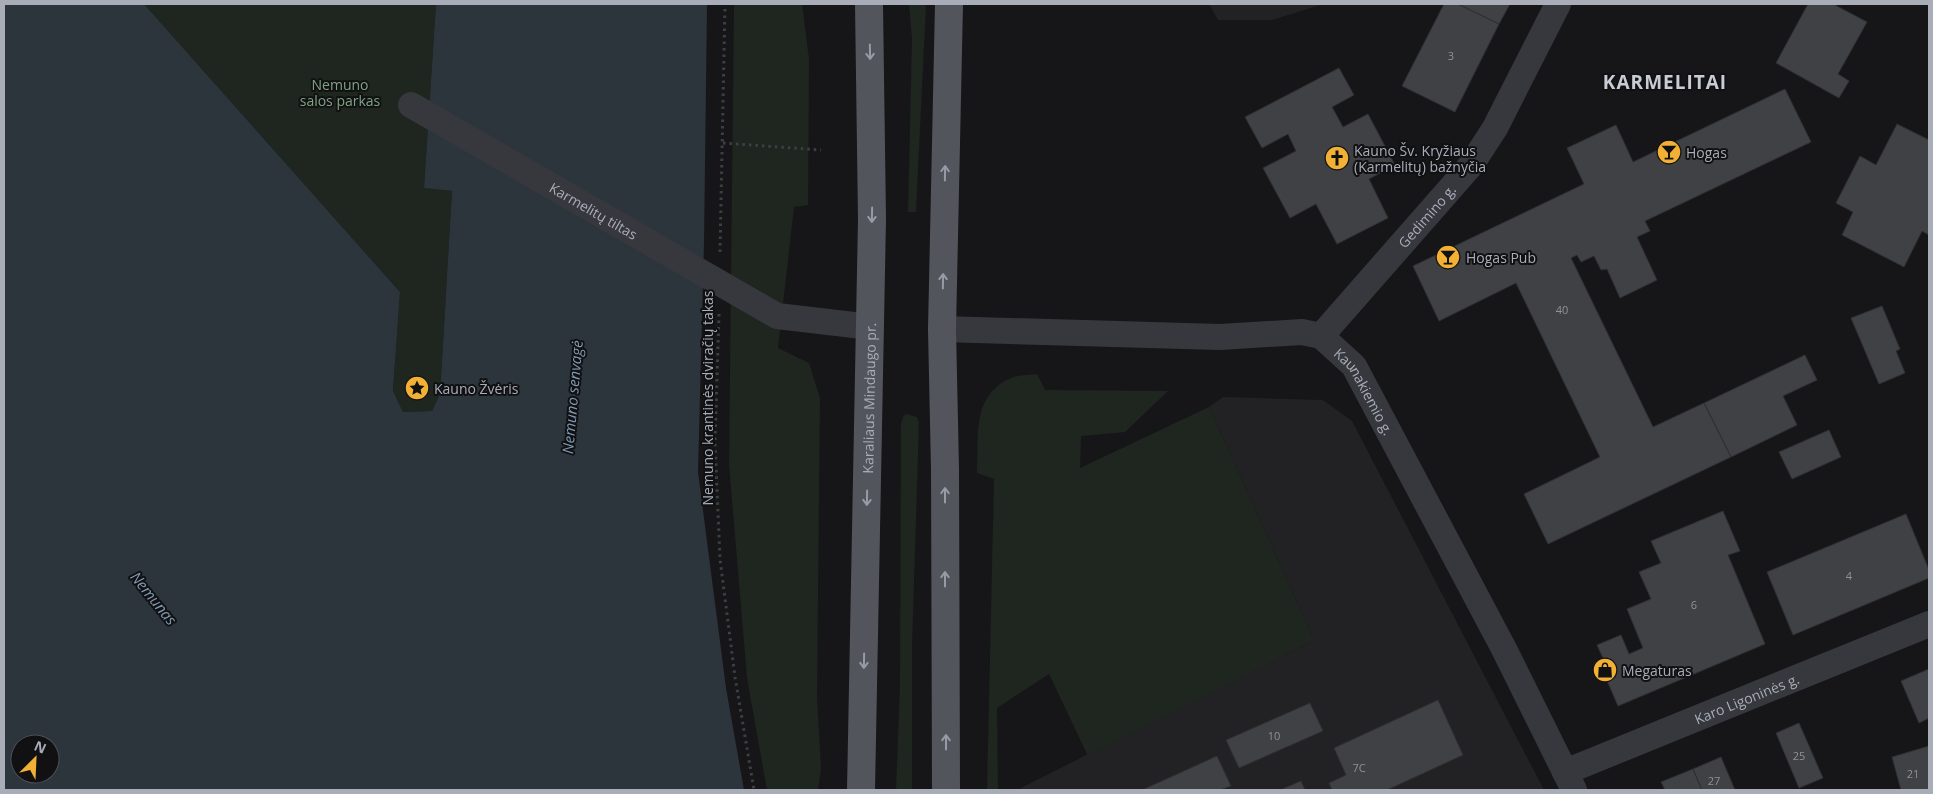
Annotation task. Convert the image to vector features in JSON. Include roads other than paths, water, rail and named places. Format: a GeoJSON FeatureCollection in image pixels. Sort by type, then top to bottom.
{"type":"FeatureCollection","features":[{"type":"Feature","properties":{"kind":"main road","name":"Karaliaus Mindaugo pr."},"geometry":{"type":"LineString","coordinates":[[861,790],[871,327],[872,188],[869,4]]}},
{"type":"Feature","properties":{"kind":"main road"},"geometry":{"type":"LineString","coordinates":[[946,790],[945,469],[942,329],[949,4]]}},
{"type":"Feature","properties":{"kind":"street","name":"Gedimino g."},"geometry":{"type":"LineString","coordinates":[[1321,336],[1471,165],[1495,128],[1558,4]]}},
{"type":"Feature","properties":{"kind":"street","name":"Karmelitų tiltas"},"geometry":{"type":"LineString","coordinates":[[411,105],[776,316],[871,327]]}},
{"type":"Feature","properties":{"kind":"street"},"geometry":{"type":"LineString","coordinates":[[942,329],[1220,337],[1302,332],[1321,336]]}},
{"type":"Feature","properties":{"kind":"street","name":"Kaunakiemio g."},"geometry":{"type":"LineString","coordinates":[[1321,336],[1354,366],[1504,649],[1570,781]]}},
{"type":"Feature","properties":{"kind":"street","name":"Karo Ligoninės g."},"geometry":{"type":"LineString","coordinates":[[1570,781],[1929,624]]}},
{"type":"Feature","properties":{"kind":"water"},"geometry":{"type":"Polygon","coordinates":[[[4,4],[144,4],[400,292],[393,391],[403,412],[432,411],[440,394],[452,191],[424,188],[436,4],[707,4],[704,242],[698,472],[726,688],[744,790],[4,790],[4,4]]]}},
{"type":"Feature","properties":{"kind":"place","name":"Hogas"},"geometry":{"type":"Point","coordinates":[1669,152]}},
{"type":"Feature","properties":{"kind":"place","name":"Kauno Šv. Kryžiaus (Karmelitų) bažnyčia"},"geometry":{"type":"Point","coordinates":[1337,158]}},
{"type":"Feature","properties":{"kind":"place","name":"Hogas Pub"},"geometry":{"type":"Point","coordinates":[1448,257]}},
{"type":"Feature","properties":{"kind":"place","name":"Kauno Žvėris"},"geometry":{"type":"Point","coordinates":[417,388]}},
{"type":"Feature","properties":{"kind":"place","name":"Megaturas"},"geometry":{"type":"Point","coordinates":[1605,670]}},
{"type":"Feature","properties":{"kind":"district","name":"KARMELITAI"},"geometry":{"type":"Point","coordinates":[1665,82]}},
{"type":"Feature","properties":{"kind":"park label","name":"Nemuno salos parkas"},"geometry":{"type":"Point","coordinates":[340,92]}},
{"type":"Feature","properties":{"kind":"water label","name":"Nemuno senvagė"},"geometry":{"type":"Point","coordinates":[572,397]}},
{"type":"Feature","properties":{"kind":"water label","name":"Nemunas"},"geometry":{"type":"Point","coordinates":[154,598]}}]}
